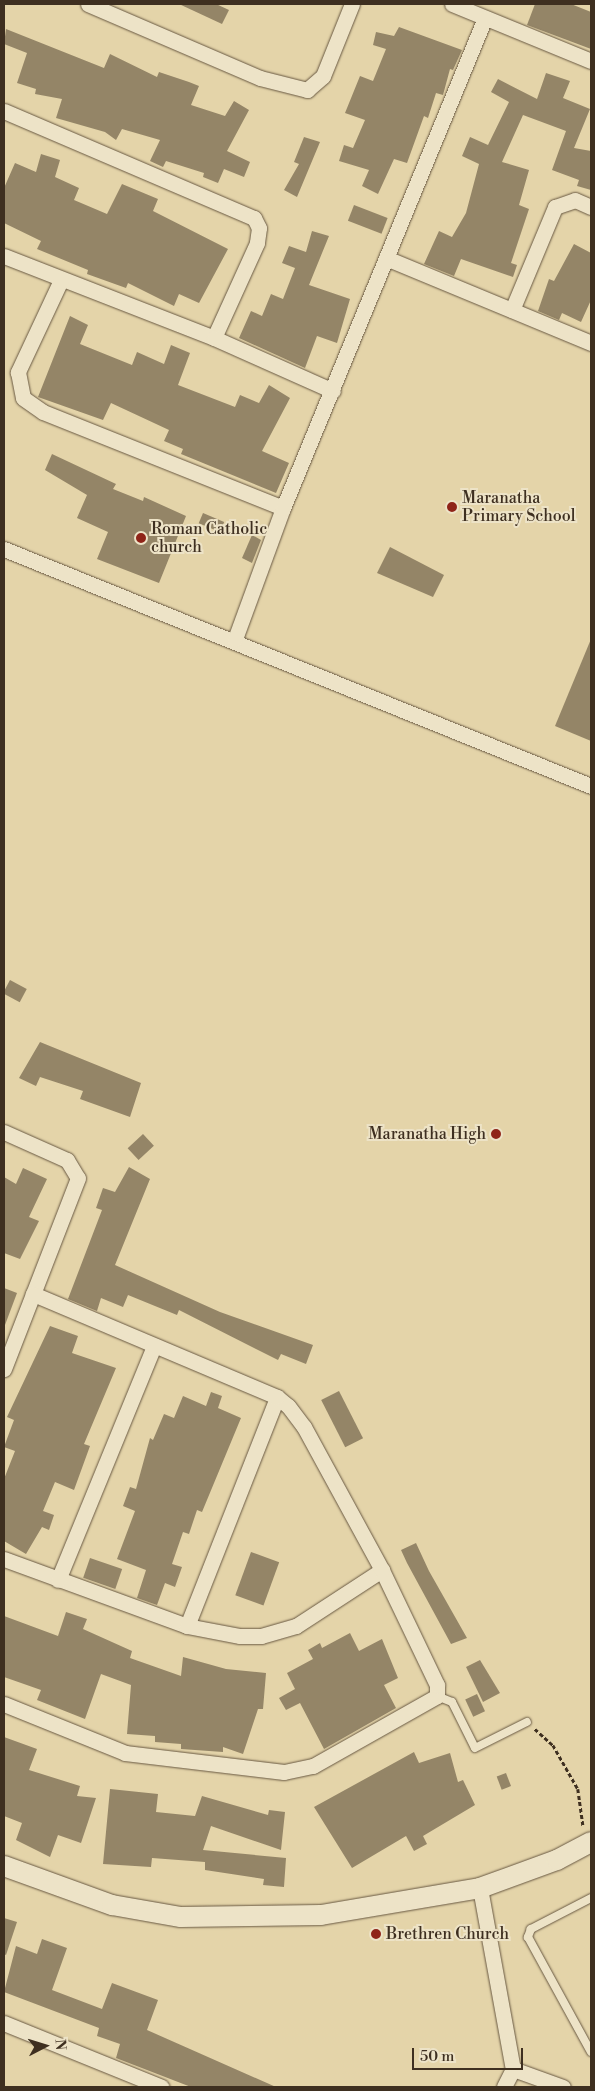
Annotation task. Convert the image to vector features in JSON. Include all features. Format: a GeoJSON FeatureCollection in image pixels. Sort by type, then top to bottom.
{"type":"FeatureCollection","features":[{"type":"Feature","properties":{"kind":"street"},"geometry":{"type":"LineString","coordinates":[[88,4],[260,78],[306,90],[323,76],[352,4]]}},
{"type":"Feature","properties":{"kind":"street"},"geometry":{"type":"LineString","coordinates":[[452,4],[591,61]]}},
{"type":"Feature","properties":{"kind":"street"},"geometry":{"type":"LineString","coordinates":[[235,639],[283,508],[333,391],[485,18]]}},
{"type":"Feature","properties":{"kind":"street"},"geometry":{"type":"LineString","coordinates":[[4,112],[254,218],[259,228],[257,242],[214,338]]}},
{"type":"Feature","properties":{"kind":"street"},"geometry":{"type":"LineString","coordinates":[[512,310],[555,207],[574,200],[591,207]]}},
{"type":"Feature","properties":{"kind":"street"},"geometry":{"type":"LineString","coordinates":[[4,256],[61,280],[214,338],[333,391]]}},
{"type":"Feature","properties":{"kind":"street"},"geometry":{"type":"LineString","coordinates":[[386,258],[591,343]]}},
{"type":"Feature","properties":{"kind":"street"},"geometry":{"type":"LineString","coordinates":[[61,280],[18,372],[23,398],[43,412],[283,508]]}},
{"type":"Feature","properties":{"kind":"street"},"geometry":{"type":"LineString","coordinates":[[4,549],[235,639],[591,786]]}},
{"type":"Feature","properties":{"kind":"street"},"geometry":{"type":"LineString","coordinates":[[4,1132],[67,1160],[78,1178],[4,1369]]}},
{"type":"Feature","properties":{"kind":"street"},"geometry":{"type":"LineString","coordinates":[[4,1704],[125,1753],[284,1772],[313,1766],[437,1696],[438,1685],[382,1570],[304,1427],[277,1397],[33,1294]]}},
{"type":"Feature","properties":{"kind":"street"},"geometry":{"type":"LineString","coordinates":[[58,1580],[154,1346]]}},
{"type":"Feature","properties":{"kind":"street"},"geometry":{"type":"LineString","coordinates":[[187,1626],[277,1397]]}},
{"type":"Feature","properties":{"kind":"street"},"geometry":{"type":"LineString","coordinates":[[4,1558],[58,1580],[187,1626],[240,1636],[279,1632],[382,1570]]}},
{"type":"Feature","properties":{"kind":"street"},"geometry":{"type":"LineString","coordinates":[[4,1866],[112,1905],[181,1917],[320,1916],[480,1888],[588,1843]]}},
{"type":"Feature","properties":{"kind":"street"},"geometry":{"type":"LineString","coordinates":[[480,1888],[514,2069],[504,2087]]}},
{"type":"Feature","properties":{"kind":"street"},"geometry":{"type":"LineString","coordinates":[[4,2023],[162,2087]]}},
{"type":"Feature","properties":{"kind":"street"},"geometry":{"type":"LineString","coordinates":[[514,2069],[563,2087]]}},
{"type":"Feature","properties":{"kind":"lane"},"geometry":{"type":"LineString","coordinates":[[437,1696],[452,1702],[475,1748],[527,1722]]}},
{"type":"Feature","properties":{"kind":"lane"},"geometry":{"type":"LineString","coordinates":[[591,1898],[531,1929],[528,1937],[591,2052]]}},
{"type":"Feature","properties":{"kind":"path"},"geometry":{"type":"LineString","coordinates":[[527,1722],[553,1745],[578,1789],[588,1843]]}},
{"type":"Feature","properties":{"kind":"building"},"geometry":{"type":"Polygon","coordinates":[[[179,4],[216,4],[229,10],[222,24],[179,4]]]}},
{"type":"Feature","properties":{"kind":"building"},"geometry":{"type":"Polygon","coordinates":[[[535,4],[571,4],[591,12],[591,49],[527,25],[535,4]]]}},
{"type":"Feature","properties":{"kind":"building"},"geometry":{"type":"Polygon","coordinates":[[[399,27],[462,50],[453,70],[450,69],[443,95],[436,93],[428,118],[424,116],[407,163],[394,159],[378,194],[362,186],[369,170],[339,161],[344,145],[353,148],[365,120],[345,113],[360,76],[373,81],[386,49],[373,45],[376,32],[394,36],[399,27]]]}},
{"type":"Feature","properties":{"kind":"building"},"geometry":{"type":"Polygon","coordinates":[[[6,29],[104,68],[110,54],[157,77],[159,72],[199,86],[191,105],[225,116],[234,101],[249,110],[227,151],[250,162],[244,177],[224,169],[218,183],[203,177],[204,173],[166,161],[163,167],[150,161],[160,140],[122,129],[116,140],[105,132],[56,118],[62,99],[35,94],[36,89],[17,83],[27,53],[4,44],[6,29]]]}},
{"type":"Feature","properties":{"kind":"building"},"geometry":{"type":"Polygon","coordinates":[[[546,73],[570,81],[563,98],[590,109],[574,148],[591,151],[591,190],[577,186],[579,180],[552,170],[566,131],[523,115],[502,162],[529,170],[519,205],[529,209],[511,263],[517,265],[513,277],[461,259],[454,276],[424,264],[439,231],[452,237],[466,213],[479,164],[462,156],[470,137],[488,145],[509,102],[491,92],[498,79],[537,99],[546,73]]]}},
{"type":"Feature","properties":{"kind":"building"},"geometry":{"type":"Polygon","coordinates":[[[304,137],[320,142],[297,197],[284,190],[299,164],[294,162],[304,137]]]}},
{"type":"Feature","properties":{"kind":"building"},"geometry":{"type":"Polygon","coordinates":[[[41,154],[60,160],[55,177],[79,188],[74,200],[107,214],[122,184],[158,199],[153,211],[228,249],[199,303],[179,294],[174,306],[128,283],[126,288],[87,274],[88,270],[37,249],[41,241],[4,223],[4,188],[15,163],[36,172],[41,154]]]}},
{"type":"Feature","properties":{"kind":"building"},"geometry":{"type":"Polygon","coordinates":[[[354,205],[388,218],[382,234],[348,221],[354,205]]]}},
{"type":"Feature","properties":{"kind":"building"},"geometry":{"type":"Polygon","coordinates":[[[312,231],[329,236],[309,285],[350,299],[337,343],[317,336],[305,368],[239,338],[251,311],[262,316],[271,294],[283,299],[295,268],[282,263],[289,246],[306,252],[312,231]]]}},
{"type":"Feature","properties":{"kind":"building"},"geometry":{"type":"Polygon","coordinates":[[[574,244],[591,253],[591,300],[581,322],[562,313],[559,320],[538,311],[549,279],[554,281],[574,244]]]}},
{"type":"Feature","properties":{"kind":"building"},"geometry":{"type":"Polygon","coordinates":[[[70,316],[88,325],[80,344],[132,365],[137,352],[164,364],[171,345],[190,353],[178,385],[235,407],[240,395],[259,403],[269,385],[290,398],[262,451],[289,463],[276,493],[181,454],[183,449],[164,441],[169,430],[111,403],[103,420],[38,397],[70,316]]]}},
{"type":"Feature","properties":{"kind":"building","name":"Roman Catholic church"},"geometry":{"type":"Polygon","coordinates":[[[52,454],[116,484],[113,489],[143,501],[144,497],[186,516],[159,583],[97,559],[108,532],[77,518],[87,495],[45,470],[52,454]]]}},
{"type":"Feature","properties":{"kind":"building"},"geometry":{"type":"Polygon","coordinates":[[[203,513],[224,522],[220,532],[199,523],[203,513]]]}},
{"type":"Feature","properties":{"kind":"building"},"geometry":{"type":"Polygon","coordinates":[[[252,535],[261,540],[252,563],[242,558],[252,535]]]}},
{"type":"Feature","properties":{"kind":"building"},"geometry":{"type":"Polygon","coordinates":[[[390,547],[444,575],[433,597],[377,573],[390,547]]]}},
{"type":"Feature","properties":{"kind":"building"},"geometry":{"type":"Polygon","coordinates":[[[591,639],[591,741],[555,726],[591,639]]]}},
{"type":"Feature","properties":{"kind":"building"},"geometry":{"type":"Polygon","coordinates":[[[10,980],[27,989],[20,1002],[4,994],[10,980]]]}},
{"type":"Feature","properties":{"kind":"building"},"geometry":{"type":"Polygon","coordinates":[[[40,1042],[141,1083],[130,1117],[80,1099],[83,1091],[40,1077],[36,1086],[19,1078],[40,1042]]]}},
{"type":"Feature","properties":{"kind":"building"},"geometry":{"type":"Polygon","coordinates":[[[143,1134],[154,1146],[139,1160],[128,1148],[143,1134]]]}},
{"type":"Feature","properties":{"kind":"building"},"geometry":{"type":"Polygon","coordinates":[[[129,1167],[150,1179],[115,1265],[220,1312],[313,1345],[306,1364],[281,1354],[278,1360],[179,1310],[177,1315],[128,1295],[123,1307],[101,1298],[97,1311],[68,1299],[102,1210],[96,1208],[103,1188],[115,1192],[129,1167]]]}},
{"type":"Feature","properties":{"kind":"building"},"geometry":{"type":"Polygon","coordinates":[[[23,1168],[47,1179],[29,1217],[39,1221],[20,1259],[4,1253],[4,1177],[16,1184],[23,1168]]]}},
{"type":"Feature","properties":{"kind":"building"},"geometry":{"type":"Polygon","coordinates":[[[4,1288],[17,1293],[5,1325],[4,1324],[4,1288]]]}},
{"type":"Feature","properties":{"kind":"building"},"geometry":{"type":"Polygon","coordinates":[[[50,1326],[78,1336],[72,1353],[116,1368],[84,1444],[90,1446],[74,1490],[55,1482],[43,1511],[54,1515],[49,1530],[42,1527],[26,1554],[4,1541],[4,1479],[15,1451],[4,1447],[14,1420],[7,1417],[50,1326]]]}},
{"type":"Feature","properties":{"kind":"building"},"geometry":{"type":"Polygon","coordinates":[[[339,1391],[363,1438],[345,1447],[321,1400],[339,1391]]]}},
{"type":"Feature","properties":{"kind":"building"},"geometry":{"type":"Polygon","coordinates":[[[211,1392],[222,1396],[218,1408],[241,1418],[202,1512],[197,1510],[189,1534],[183,1532],[172,1564],[182,1567],[175,1587],[165,1583],[157,1605],[137,1598],[146,1570],[117,1559],[135,1511],[123,1506],[130,1487],[136,1489],[150,1438],[153,1440],[164,1414],[174,1418],[183,1396],[206,1406],[211,1392]]]}},
{"type":"Feature","properties":{"kind":"building"},"geometry":{"type":"Polygon","coordinates":[[[416,1543],[429,1571],[467,1638],[451,1644],[407,1563],[401,1550],[416,1543]]]}},
{"type":"Feature","properties":{"kind":"building"},"geometry":{"type":"Polygon","coordinates":[[[251,1552],[279,1562],[263,1605],[235,1595],[251,1552]]]}},
{"type":"Feature","properties":{"kind":"building"},"geometry":{"type":"Polygon","coordinates":[[[90,1558],[122,1569],[115,1589],[83,1578],[90,1558]]]}},
{"type":"Feature","properties":{"kind":"building"},"geometry":{"type":"Polygon","coordinates":[[[66,1612],[87,1619],[83,1629],[132,1651],[130,1658],[181,1676],[183,1657],[226,1669],[266,1673],[263,1709],[258,1709],[243,1754],[223,1747],[223,1752],[181,1749],[181,1744],[155,1742],[155,1736],[127,1734],[131,1685],[101,1674],[85,1719],[37,1700],[41,1690],[4,1677],[4,1616],[58,1636],[66,1612]]]}},
{"type":"Feature","properties":{"kind":"building"},"geometry":{"type":"Polygon","coordinates":[[[350,1633],[359,1651],[382,1639],[398,1678],[384,1685],[396,1708],[324,1749],[300,1703],[286,1710],[279,1698],[295,1689],[287,1673],[313,1659],[308,1650],[320,1643],[322,1648],[350,1633]]]}},
{"type":"Feature","properties":{"kind":"building"},"geometry":{"type":"Polygon","coordinates":[[[480,1660],[500,1693],[483,1702],[466,1667],[480,1660]]]}},
{"type":"Feature","properties":{"kind":"building"},"geometry":{"type":"Polygon","coordinates":[[[477,1694],[485,1711],[473,1717],[465,1699],[477,1694]]]}},
{"type":"Feature","properties":{"kind":"building"},"geometry":{"type":"Polygon","coordinates":[[[4,1737],[37,1749],[29,1770],[80,1786],[77,1796],[96,1798],[81,1843],[58,1835],[50,1857],[16,1840],[22,1823],[4,1816],[4,1737]]]}},
{"type":"Feature","properties":{"kind":"building"},"geometry":{"type":"Polygon","coordinates":[[[414,1752],[419,1763],[450,1753],[458,1782],[463,1780],[475,1805],[423,1836],[427,1844],[414,1851],[406,1836],[352,1868],[314,1807],[414,1752]]]}},
{"type":"Feature","properties":{"kind":"building"},"geometry":{"type":"Polygon","coordinates":[[[506,1773],[511,1786],[502,1790],[497,1777],[506,1773]]]}},
{"type":"Feature","properties":{"kind":"building"},"geometry":{"type":"Polygon","coordinates":[[[110,1789],[158,1794],[156,1812],[195,1816],[202,1796],[268,1815],[269,1810],[285,1812],[281,1850],[211,1826],[203,1850],[286,1858],[284,1887],[263,1885],[264,1879],[205,1870],[205,1862],[152,1858],[151,1867],[103,1864],[110,1789]]]}},
{"type":"Feature","properties":{"kind":"building"},"geometry":{"type":"Polygon","coordinates":[[[4,1918],[17,1922],[6,1955],[4,1954],[4,1918]]]}},
{"type":"Feature","properties":{"kind":"building"},"geometry":{"type":"Polygon","coordinates":[[[42,1939],[67,1948],[52,1990],[102,2009],[112,1983],[158,2000],[147,2030],[276,2087],[191,2087],[116,2058],[120,2044],[97,2036],[99,2028],[4,1992],[16,1946],[37,1954],[42,1939]]]}},
{"type":"Feature","properties":{"kind":"place","name":"Maranatha Primary School"},"geometry":{"type":"Point","coordinates":[452,507]}},
{"type":"Feature","properties":{"kind":"place","name":"Roman Catholic church"},"geometry":{"type":"Point","coordinates":[141,538]}},
{"type":"Feature","properties":{"kind":"place","name":"Maranatha High"},"geometry":{"type":"Point","coordinates":[496,1134]}},
{"type":"Feature","properties":{"kind":"place","name":"Brethren Church"},"geometry":{"type":"Point","coordinates":[376,1934]}}]}
